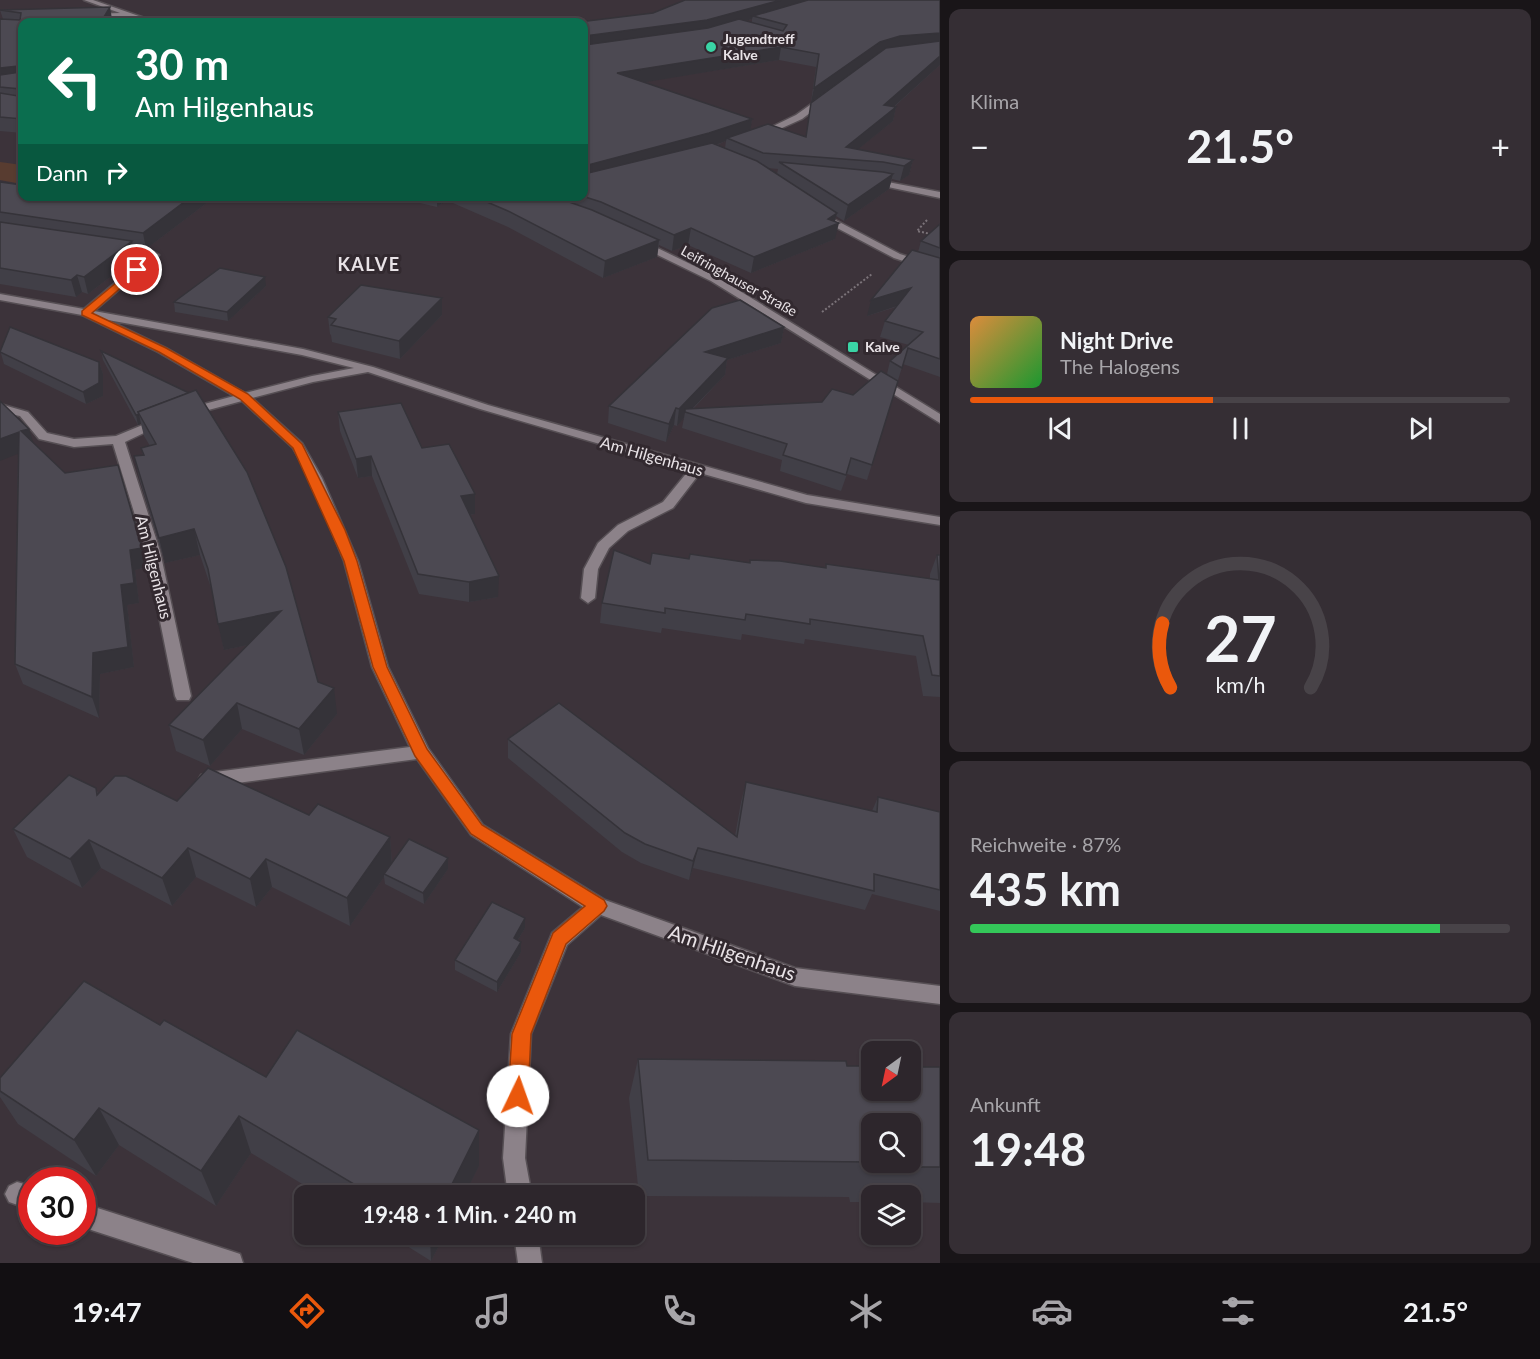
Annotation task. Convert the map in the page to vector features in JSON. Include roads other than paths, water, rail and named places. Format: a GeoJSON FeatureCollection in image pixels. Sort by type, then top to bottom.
{"type":"FeatureCollection","features":[{"type":"Feature","properties":{"kind":"street"},"geometry":{"type":"LineString","coordinates":[[87,0],[141,18]]}},
{"type":"Feature","properties":{"kind":"street"},"geometry":{"type":"LineString","coordinates":[[78,16],[129,14]]}},
{"type":"Feature","properties":{"kind":"street"},"geometry":{"type":"LineString","coordinates":[[755,136],[799,117],[837,89]]}},
{"type":"Feature","properties":{"kind":"street"},"geometry":{"type":"LineString","coordinates":[[857,180],[940,195]]}},
{"type":"Feature","properties":{"kind":"street"},"geometry":{"type":"LineString","coordinates":[[814,210],[862,240],[897,256],[940,270]]}},
{"type":"Feature","properties":{"kind":"street","name":"Leifringhauser Straße"},"geometry":{"type":"LineString","coordinates":[[633,240],[714,279],[940,419]]}},
{"type":"Feature","properties":{"kind":"street"},"geometry":{"type":"LineString","coordinates":[[86,313],[154,255],[106,248]]}},
{"type":"Feature","properties":{"kind":"street","name":"Am Hilgenhaus"},"geometry":{"type":"LineString","coordinates":[[0,297],[303,352],[369,369],[495,411],[806,499],[940,520]]}},
{"type":"Feature","properties":{"kind":"street","name":"Am Hilgenhaus"},"geometry":{"type":"LineString","coordinates":[[86,313],[162,350],[244,397],[298,446],[316,478],[351,561],[380,667],[421,752],[477,830],[598,906],[795,977],[940,995]]}},
{"type":"Feature","properties":{"kind":"street","name":"Am Hilgenhaus"},"geometry":{"type":"LineString","coordinates":[[0,408],[24,414],[42,436],[60,442],[104,442],[118,440],[184,413],[312,379],[369,369]]}},
{"type":"Feature","properties":{"kind":"street","name":"Am Hilgenhaus"},"geometry":{"type":"LineString","coordinates":[[118,440],[153,552],[183,696]]}},
{"type":"Feature","properties":{"kind":"street"},"geometry":{"type":"LineString","coordinates":[[588,598],[591,569],[603,546],[623,528],[668,506],[696,469]]}},
{"type":"Feature","properties":{"kind":"street"},"geometry":{"type":"LineString","coordinates":[[199,781],[421,752]]}},
{"type":"Feature","properties":{"kind":"street"},"geometry":{"type":"LineString","coordinates":[[518,1185],[514,1158],[521,1034],[559,939],[598,906]]}},
{"type":"Feature","properties":{"kind":"street"},"geometry":{"type":"LineString","coordinates":[[96,1220],[231,1263]]}},
{"type":"Feature","properties":{"kind":"street"},"geometry":{"type":"LineString","coordinates":[[527,1245],[530,1263]]}},
{"type":"Feature","properties":{"kind":"place","name":"Jugendtreff Kalve"},"geometry":{"type":"Point","coordinates":[711,47]}},
{"type":"Feature","properties":{"kind":"place","name":"Kalve"},"geometry":{"type":"Point","coordinates":[853,347]}},
{"type":"Feature","properties":{"kind":"district","name":"KALVE"},"geometry":{"type":"Point","coordinates":[369,265]}}]}
